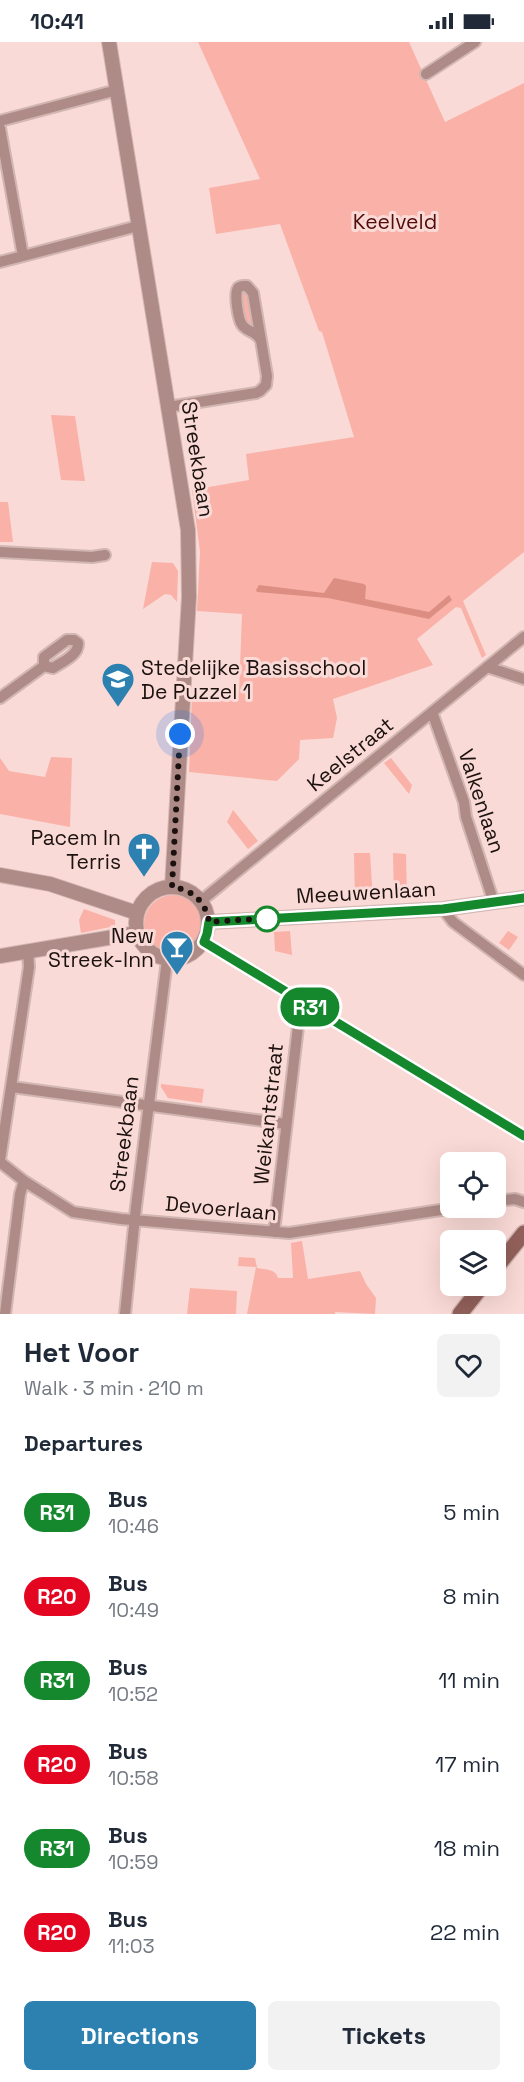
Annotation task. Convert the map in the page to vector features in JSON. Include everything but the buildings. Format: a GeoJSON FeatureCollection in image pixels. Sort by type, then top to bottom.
{"type":"FeatureCollection","features":[{"type":"Feature","properties":{"kind":"main road"},"geometry":{"type":"LineString","coordinates":[[506,1255],[524,1233]]}},
{"type":"Feature","properties":{"kind":"main road"},"geometry":{"type":"LineString","coordinates":[[506,1267],[524,1245]]}},
{"type":"Feature","properties":{"kind":"main road"},"geometry":{"type":"LineString","coordinates":[[460,1314],[474,1296]]}},
{"type":"Feature","properties":{"kind":"main road"},"geometry":{"type":"LineString","coordinates":[[471,1314],[484,1296]]}},
{"type":"Feature","properties":{"kind":"street","name":"Streekbaan"},"geometry":{"type":"LineString","coordinates":[[109,42],[188,530],[189,597],[172,887]]}},
{"type":"Feature","properties":{"kind":"street"},"geometry":{"type":"LineString","coordinates":[[426,74],[475,42]]}},
{"type":"Feature","properties":{"kind":"street"},"geometry":{"type":"LineString","coordinates":[[0,121],[117,90]]}},
{"type":"Feature","properties":{"kind":"street"},"geometry":{"type":"LineString","coordinates":[[0,128],[23,256]]}},
{"type":"Feature","properties":{"kind":"street"},"geometry":{"type":"LineString","coordinates":[[0,262],[138,226]]}},
{"type":"Feature","properties":{"kind":"street"},"geometry":{"type":"LineString","coordinates":[[168,407],[256,393],[264,389],[268,381],[261,341],[252,290],[248,286],[242,286],[237,289],[236,295],[239,321],[245,328],[256,333],[261,341]]}},
{"type":"Feature","properties":{"kind":"street"},"geometry":{"type":"LineString","coordinates":[[0,552],[105,555]]}},
{"type":"Feature","properties":{"kind":"street","name":"Keelstraat"},"geometry":{"type":"LineString","coordinates":[[201,901],[524,637]]}},
{"type":"Feature","properties":{"kind":"street"},"geometry":{"type":"LineString","coordinates":[[0,698],[44,666]]}},
{"type":"Feature","properties":{"kind":"street"},"geometry":{"type":"LineString","coordinates":[[488,667],[524,679]]}},
{"type":"Feature","properties":{"kind":"street","name":"Valkenlaan"},"geometry":{"type":"LineString","coordinates":[[432,712],[494,903]]}},
{"type":"Feature","properties":{"kind":"street"},"geometry":{"type":"LineString","coordinates":[[0,875],[51,884],[137,913]]}},
{"type":"Feature","properties":{"kind":"street"},"geometry":{"type":"LineString","coordinates":[[172,887],[189,891],[201,901],[207,911],[209,922],[207,934],[204,942],[188,956],[167,960],[151,953],[142,944],[136,933],[137,913],[142,903],[151,894],[172,887]]}},
{"type":"Feature","properties":{"kind":"street","name":"Meeuwenlaan"},"geometry":{"type":"LineString","coordinates":[[209,922],[443,909],[524,898]]}},
{"type":"Feature","properties":{"kind":"street"},"geometry":{"type":"LineString","coordinates":[[443,909],[453,922],[524,975]]}},
{"type":"Feature","properties":{"kind":"street"},"geometry":{"type":"LineString","coordinates":[[0,956],[136,933]]}},
{"type":"Feature","properties":{"kind":"street"},"geometry":{"type":"LineString","coordinates":[[204,942],[524,1136]]}},
{"type":"Feature","properties":{"kind":"street"},"geometry":{"type":"LineString","coordinates":[[0,1161],[28,967],[28,951]]}},
{"type":"Feature","properties":{"kind":"street","name":"Streekbaan"},"geometry":{"type":"LineString","coordinates":[[125,1314],[134,1220],[167,960]]}},
{"type":"Feature","properties":{"kind":"street","name":"Weikantstraat"},"geometry":{"type":"LineString","coordinates":[[274,1232],[301,1001]]}},
{"type":"Feature","properties":{"kind":"street"},"geometry":{"type":"LineString","coordinates":[[12,1087],[286,1124]]}},
{"type":"Feature","properties":{"kind":"street","name":"Devoerlaan"},"geometry":{"type":"LineString","coordinates":[[0,1161],[24,1181],[73,1212],[134,1220],[290,1233],[440,1210]]}},
{"type":"Feature","properties":{"kind":"street"},"geometry":{"type":"LineString","coordinates":[[5,1314],[20,1194],[24,1181]]}},
{"type":"Feature","properties":{"kind":"street"},"geometry":{"type":"LineString","coordinates":[[506,1200],[515,1199],[524,1202]]}},
{"type":"Feature","properties":{"kind":"street"},"geometry":{"type":"LineString","coordinates":[[0,1249],[13,1250]]}},
{"type":"Feature","properties":{"kind":"green space","name":"Keelveld"},"geometry":{"type":"Polygon","coordinates":[[[198,42],[409,42],[445,122],[524,83],[524,552],[463,601],[486,655],[482,658],[461,608],[456,607],[417,639],[433,665],[333,699],[337,718],[333,738],[300,740],[299,759],[277,781],[189,772],[192,695],[239,693],[242,614],[197,611],[200,552],[192,490],[249,480],[246,454],[354,437],[322,332],[319,331],[280,224],[216,234],[209,188],[260,179],[198,42]]]}},
{"type":"Feature","properties":{"kind":"green space"},"geometry":{"type":"Polygon","coordinates":[[[248,291],[253,321],[251,323],[244,322],[240,292],[248,291]]]}},
{"type":"Feature","properties":{"kind":"green space"},"geometry":{"type":"Polygon","coordinates":[[[51,415],[75,416],[85,481],[61,480],[51,415]]]}},
{"type":"Feature","properties":{"kind":"green space"},"geometry":{"type":"Polygon","coordinates":[[[0,502],[8,502],[13,542],[0,542],[0,502]]]}},
{"type":"Feature","properties":{"kind":"green space"},"geometry":{"type":"Polygon","coordinates":[[[152,562],[173,563],[178,571],[177,602],[171,595],[165,594],[143,609],[152,562]]]}},
{"type":"Feature","properties":{"kind":"green space"},"geometry":{"type":"Polygon","coordinates":[[[51,757],[72,758],[70,827],[0,814],[0,758],[9,771],[45,777],[51,757]]]}},
{"type":"Feature","properties":{"kind":"green space"},"geometry":{"type":"Polygon","coordinates":[[[391,758],[412,785],[409,794],[384,763],[391,758]]]}},
{"type":"Feature","properties":{"kind":"green space"},"geometry":{"type":"Polygon","coordinates":[[[233,810],[258,841],[248,849],[227,822],[233,810]]]}},
{"type":"Feature","properties":{"kind":"green space"},"geometry":{"type":"Polygon","coordinates":[[[354,853],[370,853],[373,900],[355,901],[354,853]]]}},
{"type":"Feature","properties":{"kind":"green space"},"geometry":{"type":"Polygon","coordinates":[[[393,853],[406,854],[407,898],[394,899],[393,853]]]}},
{"type":"Feature","properties":{"kind":"green space"},"geometry":{"type":"Polygon","coordinates":[[[173,895],[184,897],[197,908],[202,924],[200,935],[189,948],[173,953],[162,951],[149,940],[144,924],[146,913],[157,900],[173,895]]]}},
{"type":"Feature","properties":{"kind":"green space"},"geometry":{"type":"Polygon","coordinates":[[[84,909],[115,920],[115,926],[81,933],[79,920],[84,909]]]}},
{"type":"Feature","properties":{"kind":"green space"},"geometry":{"type":"Polygon","coordinates":[[[290,931],[292,955],[275,951],[274,932],[290,931]]]}},
{"type":"Feature","properties":{"kind":"green space"},"geometry":{"type":"Polygon","coordinates":[[[508,931],[518,937],[509,950],[499,943],[508,931]]]}},
{"type":"Feature","properties":{"kind":"green space"},"geometry":{"type":"Polygon","coordinates":[[[161,1084],[204,1089],[202,1103],[168,1098],[161,1084]]]}},
{"type":"Feature","properties":{"kind":"green space"},"geometry":{"type":"Polygon","coordinates":[[[302,1241],[308,1279],[360,1271],[376,1298],[375,1314],[335,1312],[335,1314],[247,1314],[256,1267],[238,1266],[239,1257],[255,1258],[257,1268],[272,1271],[278,1278],[293,1278],[291,1243],[302,1241]]]}},
{"type":"Feature","properties":{"kind":"green space"},"geometry":{"type":"Polygon","coordinates":[[[190,1288],[237,1291],[236,1314],[187,1314],[190,1288]]]}},
{"type":"Feature","properties":{"kind":"shaded area"},"geometry":{"type":"Polygon","coordinates":[[[334,578],[364,584],[366,586],[365,599],[429,612],[449,595],[452,600],[429,619],[328,598],[257,592],[256,590],[259,585],[324,593],[334,578]]]}},
{"type":"Feature","properties":{"kind":"bus line","name":"R31"},"geometry":{"type":"LineString","coordinates":[[524,898],[443,909],[209,922],[204,942],[524,1136]]}},
{"type":"Feature","properties":{"kind":"place","name":"Stedelijke Basisschool De Puzzel 1"},"geometry":{"type":"Point","coordinates":[118,708]}},
{"type":"Feature","properties":{"kind":"place","name":"Pacem In Terris"},"geometry":{"type":"Point","coordinates":[144,878]}},
{"type":"Feature","properties":{"kind":"place","name":"New Streek-Inn"},"geometry":{"type":"Point","coordinates":[177,976]}},
{"type":"Feature","properties":{"kind":"route"},"geometry":{"type":"LineString","coordinates":[[180,734],[172,887],[181,888],[195,895],[204,905],[209,922],[270,918],[267,919]]}}]}
